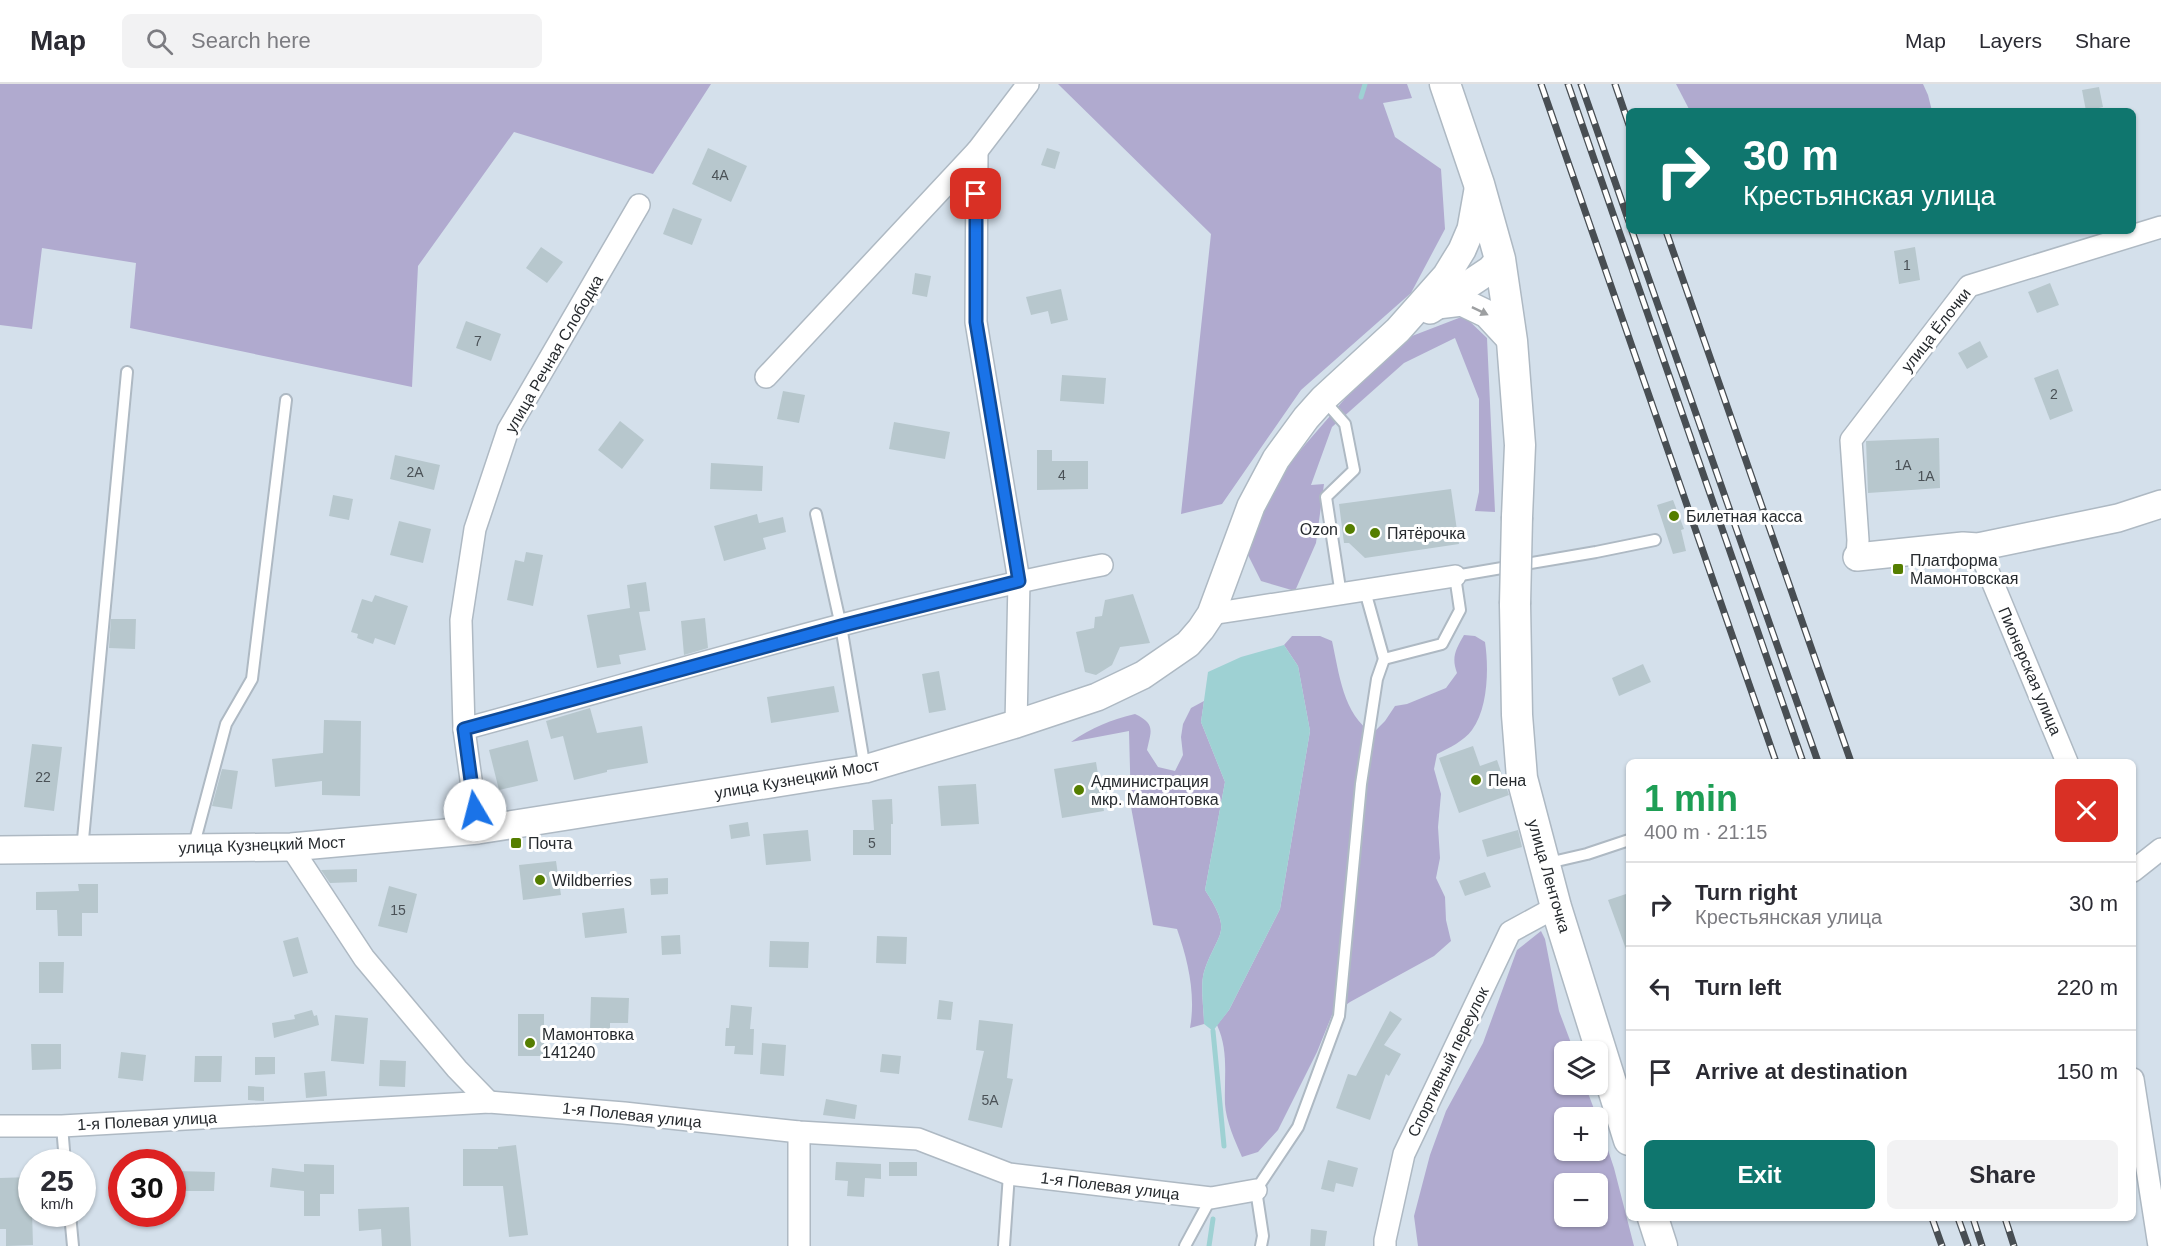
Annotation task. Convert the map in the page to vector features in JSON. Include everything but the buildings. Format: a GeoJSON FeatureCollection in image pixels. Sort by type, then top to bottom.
{"type":"FeatureCollection","features":[{"type":"Feature","properties":{"kind":"main road","name":"улица Ленточка"},"geometry":{"type":"LineString","coordinates":[[1449,96],[1479,184],[1500,259],[1512,341],[1520,445],[1515,604],[1517,715],[1522,778],[1556,907],[1626,1130]]}},
{"type":"Feature","properties":{"kind":"main road"},"geometry":{"type":"LineString","coordinates":[[1654,1221],[1662,1246]]}},
{"type":"Feature","properties":{"kind":"street"},"geometry":{"type":"LineString","coordinates":[[766,377],[976,151],[1028,84]]}},
{"type":"Feature","properties":{"kind":"street"},"geometry":{"type":"LineString","coordinates":[[976,151],[976,322],[1019,581],[1016,724]]}},
{"type":"Feature","properties":{"kind":"street"},"geometry":{"type":"LineString","coordinates":[[1398,330],[1446,276],[1462,250],[1471,229],[1479,184]]}},
{"type":"Feature","properties":{"kind":"street","name":"улица Речная Слободка"},"geometry":{"type":"LineString","coordinates":[[478,830],[464,729],[460,620],[475,529],[508,430],[639,205]]}},
{"type":"Feature","properties":{"kind":"street","name":"улица Ёлочки"},"geometry":{"type":"LineString","coordinates":[[1857,557],[1858,540],[1851,440],[1969,286],[2161,227]]}},
{"type":"Feature","properties":{"kind":"street"},"geometry":{"type":"LineString","coordinates":[[1446,276],[1470,260],[1483,257],[1500,259]]}},
{"type":"Feature","properties":{"kind":"street"},"geometry":{"type":"LineString","coordinates":[[1398,330],[1490,270],[1500,259]]}},
{"type":"Feature","properties":{"kind":"street"},"geometry":{"type":"LineString","coordinates":[[1437,305],[1462,302],[1487,314],[1512,341]]}},
{"type":"Feature","properties":{"kind":"street","name":"улица Кузнецкий Мост"},"geometry":{"type":"LineString","coordinates":[[0,850],[291,847],[478,830],[865,769],[1097,697],[1143,675],[1188,644],[1201,629],[1211,614],[1251,506],[1264,479],[1291,437],[1323,399],[1398,330]]}},
{"type":"Feature","properties":{"kind":"street"},"geometry":{"type":"LineString","coordinates":[[1857,557],[1963,546],[1978,547],[2118,518],[2161,504]]}},
{"type":"Feature","properties":{"kind":"street","name":"Пионерская улица"},"geometry":{"type":"LineString","coordinates":[[1978,547],[2066,759]]}},
{"type":"Feature","properties":{"kind":"street"},"geometry":{"type":"LineString","coordinates":[[464,729],[841,626],[1019,581],[1102,565]]}},
{"type":"Feature","properties":{"kind":"street"},"geometry":{"type":"LineString","coordinates":[[1211,614],[1455,576]]}},
{"type":"Feature","properties":{"kind":"street"},"geometry":{"type":"LineString","coordinates":[[291,847],[364,958],[457,1069],[489,1102]]}},
{"type":"Feature","properties":{"kind":"street"},"geometry":{"type":"LineString","coordinates":[[2136,869],[2161,849]]}},
{"type":"Feature","properties":{"kind":"street","name":"Спортивный переулок"},"geometry":{"type":"LineString","coordinates":[[1385,1246],[1384,1240],[1404,1154],[1510,932],[1556,907]]}},
{"type":"Feature","properties":{"kind":"street"},"geometry":{"type":"LineString","coordinates":[[2136,1098],[2159,1246]]}},
{"type":"Feature","properties":{"kind":"street","name":"1-я Полевая улица"},"geometry":{"type":"LineString","coordinates":[[0,1126],[62,1126],[489,1102],[624,1113],[799,1132],[918,1139],[1009,1174],[1210,1198],[1256,1190]]}},
{"type":"Feature","properties":{"kind":"street"},"geometry":{"type":"LineString","coordinates":[[799,1132],[799,1246]]}},
{"type":"Feature","properties":{"kind":"lane"},"geometry":{"type":"LineString","coordinates":[[82,850],[127,372]]}},
{"type":"Feature","properties":{"kind":"lane"},"geometry":{"type":"LineString","coordinates":[[1323,399],[1345,424],[1354,470],[1326,497],[1341,595]]}},
{"type":"Feature","properties":{"kind":"lane"},"geometry":{"type":"LineString","coordinates":[[193,848],[226,724],[252,679],[286,400]]}},
{"type":"Feature","properties":{"kind":"lane"},"geometry":{"type":"LineString","coordinates":[[816,514],[841,626],[865,769]]}},
{"type":"Feature","properties":{"kind":"lane"},"geometry":{"type":"LineString","coordinates":[[1384,659],[1442,645],[1460,610],[1455,576],[1655,540]]}},
{"type":"Feature","properties":{"kind":"lane"},"geometry":{"type":"LineString","coordinates":[[1261,1246],[1263,1236],[1256,1190],[1298,1127],[1339,1016],[1361,784],[1377,679],[1384,659],[1365,591]]}},
{"type":"Feature","properties":{"kind":"lane"},"geometry":{"type":"LineString","coordinates":[[1545,864],[1587,854],[1626,841]]}},
{"type":"Feature","properties":{"kind":"lane"},"geometry":{"type":"LineString","coordinates":[[62,1126],[64,1149]]}},
{"type":"Feature","properties":{"kind":"lane"},"geometry":{"type":"LineString","coordinates":[[1004,1246],[1009,1174]]}},
{"type":"Feature","properties":{"kind":"lane"},"geometry":{"type":"LineString","coordinates":[[1185,1246],[1210,1198]]}},
{"type":"Feature","properties":{"kind":"lane"},"geometry":{"type":"LineString","coordinates":[[71,1227],[73,1246]]}},
{"type":"Feature","properties":{"kind":"shaded area"},"geometry":{"type":"Polygon","coordinates":[[[0,84],[711,84],[653,174],[514,132],[418,266],[412,387],[130,328],[136,263],[42,248],[32,329],[0,325],[0,84]]]}},
{"type":"Feature","properties":{"kind":"shaded area"},"geometry":{"type":"Polygon","coordinates":[[[1058,84],[1407,84],[1412,98],[1383,103],[1395,137],[1441,169],[1445,229],[1411,293],[1301,390],[1222,504],[1181,514],[1211,234],[1058,84]]]}},
{"type":"Feature","properties":{"kind":"shaded area"},"geometry":{"type":"Polygon","coordinates":[[[1676,84],[1923,84],[1931,108],[1688,108],[1676,84]]]}},
{"type":"Feature","properties":{"kind":"shaded area"},"geometry":{"type":"Polygon","coordinates":[[[1464,316],[1487,338],[1495,512],[1475,511],[1479,492],[1479,399],[1455,338],[1404,363],[1332,427],[1311,485],[1324,484],[1316,543],[1295,591],[1261,581],[1244,547],[1285,468],[1368,372],[1412,336],[1464,316]]]}},
{"type":"Feature","properties":{"kind":"shaded area"},"geometry":{"type":"Polygon","coordinates":[[[1464,635],[1475,636],[1485,642],[1487,676],[1481,711],[1472,730],[1465,738],[1437,754],[1434,769],[1441,794],[1438,827],[1440,858],[1436,878],[1445,897],[1446,920],[1451,941],[1434,956],[1350,1002],[1332,1015],[1317,1052],[1278,1130],[1258,1152],[1242,1157],[1231,1131],[1226,1111],[1225,1054],[1217,1025],[1229,1010],[1280,909],[1310,731],[1298,666],[1284,645],[1292,636],[1320,636],[1332,641],[1340,679],[1349,705],[1355,716],[1373,733],[1395,706],[1407,704],[1446,688],[1457,673],[1454,662],[1455,653],[1464,635]]]}},
{"type":"Feature","properties":{"kind":"shaded area"},"geometry":{"type":"Polygon","coordinates":[[[1284,645],[1298,666],[1310,731],[1280,909],[1229,1010],[1213,1031],[1204,1024],[1202,984],[1209,958],[1221,932],[1221,925],[1214,905],[1205,890],[1225,782],[1201,722],[1208,672],[1241,657],[1284,645]]]}},
{"type":"Feature","properties":{"kind":"shaded area"},"geometry":{"type":"Polygon","coordinates":[[[1204,701],[1201,722],[1225,782],[1205,890],[1219,916],[1221,932],[1203,977],[1204,1024],[1190,1028],[1192,1003],[1190,978],[1177,929],[1153,925],[1131,807],[1129,731],[1071,742],[1102,725],[1135,714],[1149,725],[1147,750],[1158,767],[1175,771],[1183,755],[1181,737],[1183,724],[1191,708],[1204,701]]]}},
{"type":"Feature","properties":{"kind":"shaded area"},"geometry":{"type":"Polygon","coordinates":[[[1541,931],[1545,939],[1559,1011],[1570,1041],[1554,1041],[1554,1095],[1589,1095],[1593,1107],[1554,1107],[1554,1161],[1608,1161],[1608,1150],[1634,1246],[1418,1246],[1414,1216],[1430,1155],[1446,1111],[1483,1043],[1517,950],[1541,931]]]}},
{"type":"Feature","properties":{"kind":"waterway"},"geometry":{"type":"LineString","coordinates":[[1361,97],[1365,84]]}},
{"type":"Feature","properties":{"kind":"waterway"},"geometry":{"type":"LineString","coordinates":[[1213,1031],[1224,1146]]}},
{"type":"Feature","properties":{"kind":"waterway"},"geometry":{"type":"LineString","coordinates":[[1209,1246],[1213,1219]]}},
{"type":"Feature","properties":{"kind":"railway"},"geometry":{"type":"LineString","coordinates":[[1541,84],[1775,759]]}},
{"type":"Feature","properties":{"kind":"railway"},"geometry":{"type":"LineString","coordinates":[[1568,84],[1802,759]]}},
{"type":"Feature","properties":{"kind":"railway"},"geometry":{"type":"LineString","coordinates":[[1581,84],[1626,213]]}},
{"type":"Feature","properties":{"kind":"railway"},"geometry":{"type":"LineString","coordinates":[[1615,84],[1626,116]]}},
{"type":"Feature","properties":{"kind":"railway"},"geometry":{"type":"LineString","coordinates":[[1633,234],[1817,759]]}},
{"type":"Feature","properties":{"kind":"railway"},"geometry":{"type":"LineString","coordinates":[[1667,234],[1850,759]]}},
{"type":"Feature","properties":{"kind":"railway"},"geometry":{"type":"LineString","coordinates":[[1933,1221],[1942,1246]]}},
{"type":"Feature","properties":{"kind":"railway"},"geometry":{"type":"LineString","coordinates":[[1959,1221],[1968,1246]]}},
{"type":"Feature","properties":{"kind":"railway"},"geometry":{"type":"LineString","coordinates":[[1974,1221],[1982,1246]]}},
{"type":"Feature","properties":{"kind":"railway"},"geometry":{"type":"LineString","coordinates":[[2006,1221],[2014,1246]]}},
{"type":"Feature","properties":{"kind":"place","name":"Билетная касса"},"geometry":{"type":"Point","coordinates":[1674,516]}},
{"type":"Feature","properties":{"kind":"place","name":"Ozon"},"geometry":{"type":"Point","coordinates":[1350,529]}},
{"type":"Feature","properties":{"kind":"place","name":"Пятёрочка"},"geometry":{"type":"Point","coordinates":[1375,533]}},
{"type":"Feature","properties":{"kind":"place","name":"Платформа Мамонтовская"},"geometry":{"type":"Point","coordinates":[1898,569]}},
{"type":"Feature","properties":{"kind":"place","name":"Пена"},"geometry":{"type":"Point","coordinates":[1476,780]}},
{"type":"Feature","properties":{"kind":"place","name":"Администрация мкр. Мамонтовка"},"geometry":{"type":"Point","coordinates":[1079,790]}},
{"type":"Feature","properties":{"kind":"place","name":"Почта"},"geometry":{"type":"Point","coordinates":[516,843]}},
{"type":"Feature","properties":{"kind":"place","name":"Wildberries"},"geometry":{"type":"Point","coordinates":[540,880]}},
{"type":"Feature","properties":{"kind":"place","name":"Мамонтовка 141240"},"geometry":{"type":"Point","coordinates":[530,1043]}},
{"type":"Feature","properties":{"kind":"route"},"geometry":{"type":"LineString","coordinates":[[475,810],[464,729],[841,626],[1019,581],[976,322],[976,194]]}}]}
